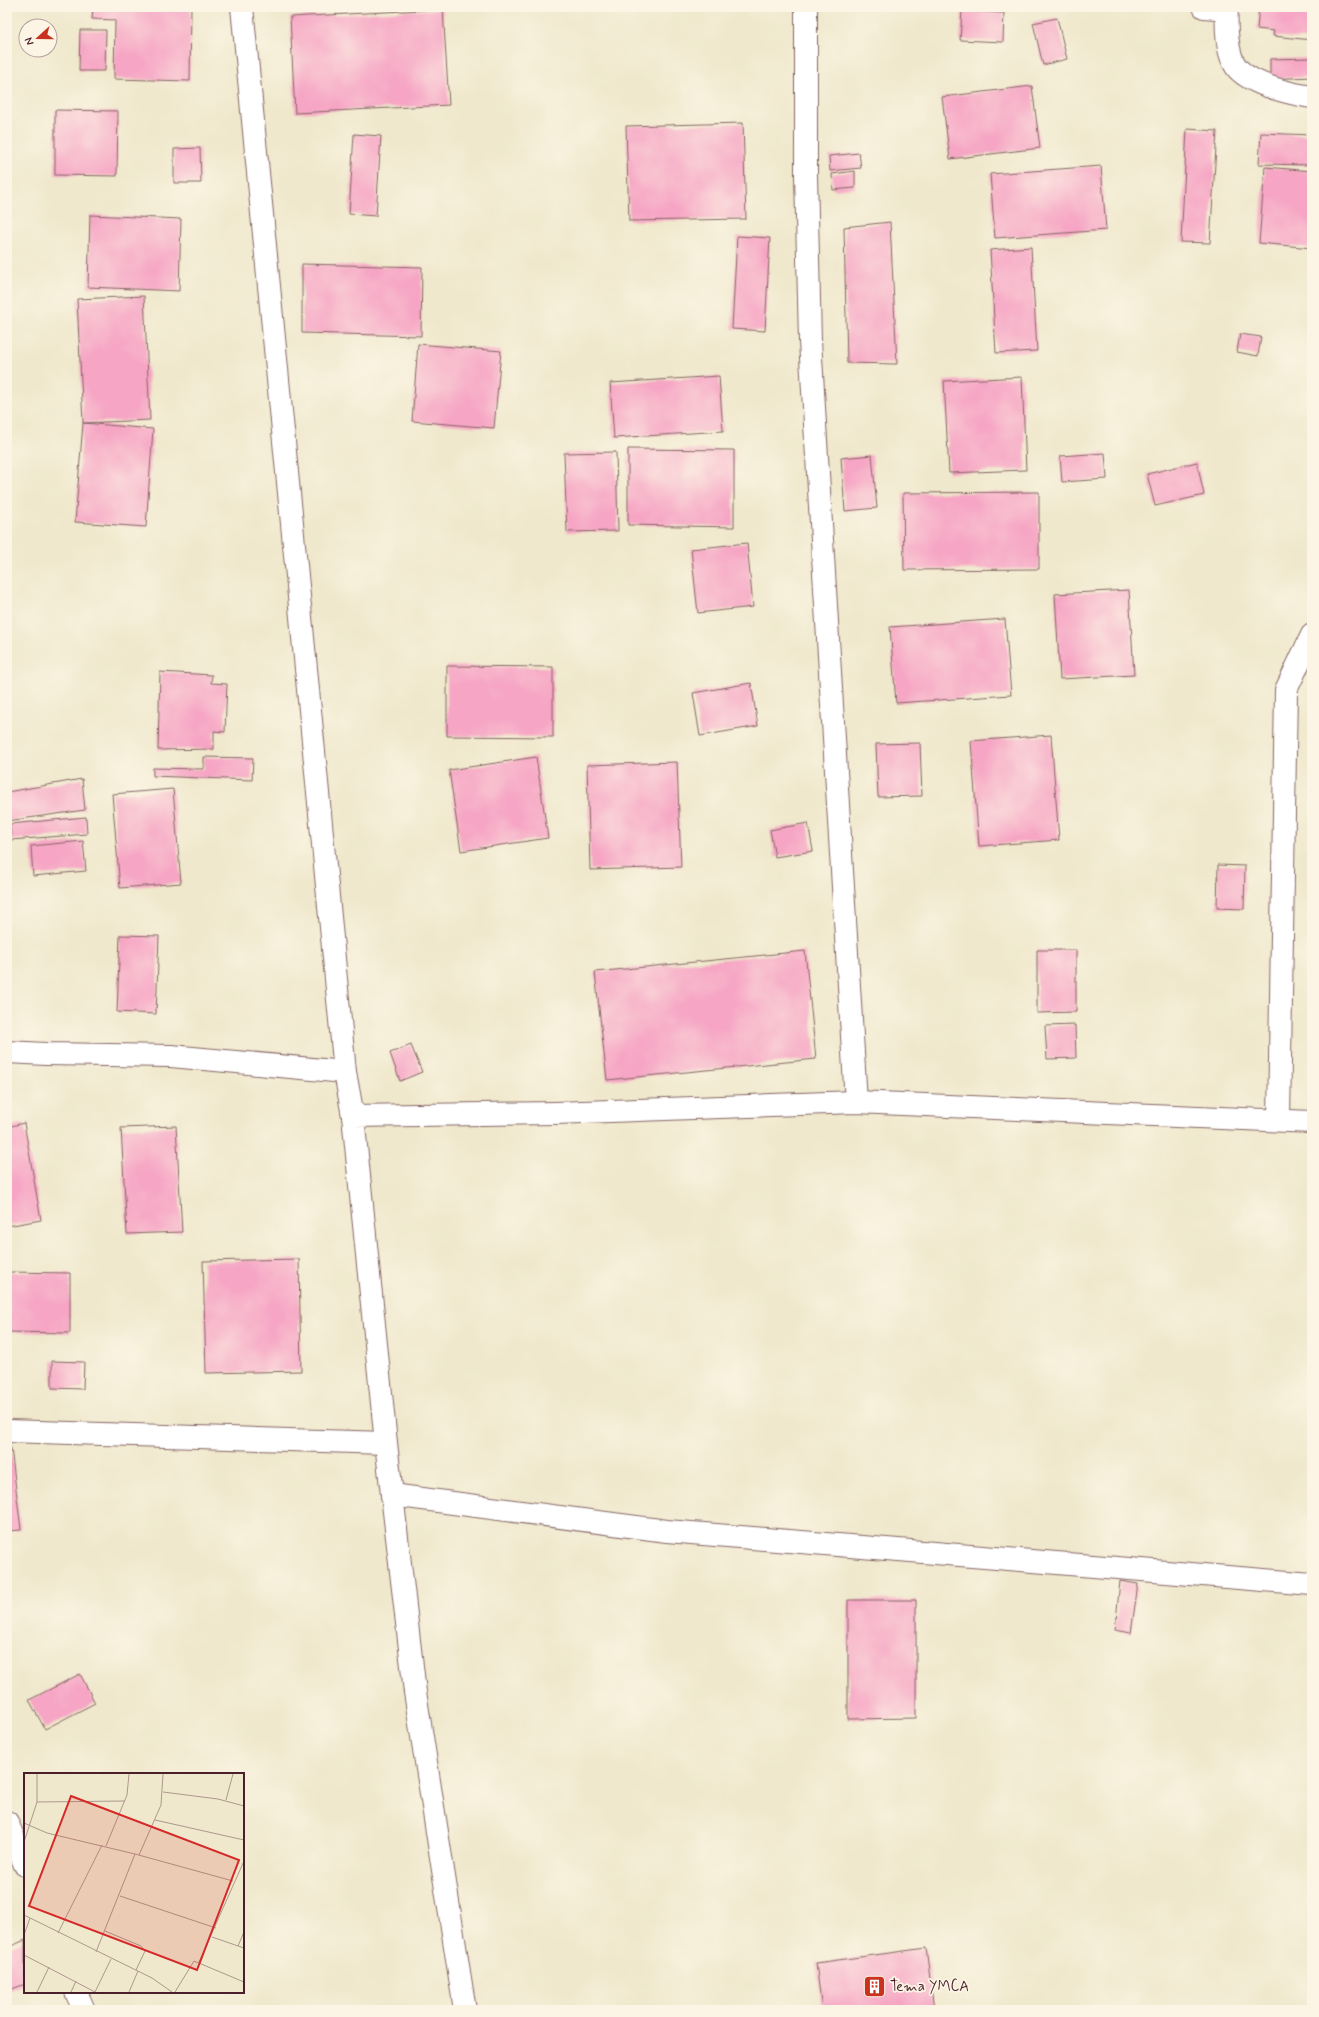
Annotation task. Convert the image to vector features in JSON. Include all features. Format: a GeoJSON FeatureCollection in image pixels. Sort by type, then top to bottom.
{"type":"FeatureCollection","features":[{"type":"Feature","properties":{"kind":"street"},"geometry":{"type":"LineString","coordinates":[[242,7],[345,1072],[353,1116],[386,1443],[415,1692],[465,2010]]}},
{"type":"Feature","properties":{"kind":"street"},"geometry":{"type":"LineString","coordinates":[[806,7],[806,174],[810,341],[856,1102]]}},
{"type":"Feature","properties":{"kind":"street"},"geometry":{"type":"LineString","coordinates":[[1204,7],[1227,8],[1227,42],[1238,69],[1259,83],[1300,96],[1312,97]]}},
{"type":"Feature","properties":{"kind":"street"},"geometry":{"type":"LineString","coordinates":[[1279,1120],[1286,690],[1312,635]]}},
{"type":"Feature","properties":{"kind":"street"},"geometry":{"type":"LineString","coordinates":[[7,1052],[172,1056],[345,1072]]}},
{"type":"Feature","properties":{"kind":"street"},"geometry":{"type":"LineString","coordinates":[[353,1116],[563,1113],[856,1102],[1312,1122]]}},
{"type":"Feature","properties":{"kind":"street"},"geometry":{"type":"LineString","coordinates":[[7,1431],[386,1443]]}},
{"type":"Feature","properties":{"kind":"street"},"geometry":{"type":"LineString","coordinates":[[392,1495],[667,1531],[1312,1584]]}},
{"type":"Feature","properties":{"kind":"street"},"geometry":{"type":"LineString","coordinates":[[7,1822],[24,1863]]}},
{"type":"Feature","properties":{"kind":"street"},"geometry":{"type":"LineString","coordinates":[[76,1993],[84,2010]]}},
{"type":"Feature","properties":{"kind":"building"},"geometry":{"type":"Polygon","coordinates":[[[93,7],[191,7],[190,81],[114,79],[115,20],[92,19],[93,7]]]}},
{"type":"Feature","properties":{"kind":"building"},"geometry":{"type":"Polygon","coordinates":[[[1259,7],[1312,7],[1312,40],[1273,36],[1274,31],[1257,29],[1259,7]]]}},
{"type":"Feature","properties":{"kind":"building"},"geometry":{"type":"Polygon","coordinates":[[[443,9],[449,105],[295,113],[290,17],[443,9]]]}},
{"type":"Feature","properties":{"kind":"building"},"geometry":{"type":"Polygon","coordinates":[[[962,11],[1004,13],[1003,42],[960,40],[962,11]]]}},
{"type":"Feature","properties":{"kind":"building"},"geometry":{"type":"Polygon","coordinates":[[[1057,18],[1067,59],[1043,65],[1033,23],[1057,18]]]}},
{"type":"Feature","properties":{"kind":"building"},"geometry":{"type":"Polygon","coordinates":[[[80,30],[106,30],[105,71],[79,71],[80,30]]]}},
{"type":"Feature","properties":{"kind":"building"},"geometry":{"type":"Polygon","coordinates":[[[1312,58],[1312,77],[1270,79],[1270,59],[1312,58]]]}},
{"type":"Feature","properties":{"kind":"building"},"geometry":{"type":"Polygon","coordinates":[[[1032,86],[1040,148],[950,159],[942,97],[1032,86]]]}},
{"type":"Feature","properties":{"kind":"building"},"geometry":{"type":"Polygon","coordinates":[[[7,93],[9,93],[8,163],[7,163],[7,93]]]}},
{"type":"Feature","properties":{"kind":"building"},"geometry":{"type":"Polygon","coordinates":[[[55,110],[118,111],[117,176],[55,175],[55,110]]]}},
{"type":"Feature","properties":{"kind":"building"},"geometry":{"type":"Polygon","coordinates":[[[743,123],[746,219],[629,221],[626,126],[743,123]]]}},
{"type":"Feature","properties":{"kind":"building"},"geometry":{"type":"Polygon","coordinates":[[[1187,129],[1217,131],[1210,243],[1181,242],[1187,129]]]}},
{"type":"Feature","properties":{"kind":"building"},"geometry":{"type":"Polygon","coordinates":[[[1261,133],[1312,135],[1312,165],[1259,164],[1261,133]]]}},
{"type":"Feature","properties":{"kind":"building"},"geometry":{"type":"Polygon","coordinates":[[[354,134],[381,136],[376,216],[349,214],[354,134]]]}},
{"type":"Feature","properties":{"kind":"building"},"geometry":{"type":"Polygon","coordinates":[[[200,148],[201,183],[174,183],[174,149],[200,148]]]}},
{"type":"Feature","properties":{"kind":"building"},"geometry":{"type":"Polygon","coordinates":[[[859,153],[861,168],[830,171],[829,156],[859,153]]]}},
{"type":"Feature","properties":{"kind":"building"},"geometry":{"type":"Polygon","coordinates":[[[1101,166],[1106,230],[995,238],[990,174],[1101,166]]]}},
{"type":"Feature","properties":{"kind":"building"},"geometry":{"type":"Polygon","coordinates":[[[1265,167],[1312,171],[1312,248],[1259,243],[1265,167]]]}},
{"type":"Feature","properties":{"kind":"building"},"geometry":{"type":"Polygon","coordinates":[[[855,171],[855,188],[833,190],[832,174],[855,171]]]}},
{"type":"Feature","properties":{"kind":"building"},"geometry":{"type":"Polygon","coordinates":[[[90,215],[181,219],[179,291],[88,287],[90,215]]]}},
{"type":"Feature","properties":{"kind":"building"},"geometry":{"type":"Polygon","coordinates":[[[890,222],[897,364],[847,363],[844,227],[890,222]]]}},
{"type":"Feature","properties":{"kind":"building"},"geometry":{"type":"Polygon","coordinates":[[[737,236],[770,238],[765,331],[732,329],[737,236]]]}},
{"type":"Feature","properties":{"kind":"building"},"geometry":{"type":"Polygon","coordinates":[[[1031,247],[1037,351],[996,353],[990,250],[1031,247]]]}},
{"type":"Feature","properties":{"kind":"building"},"geometry":{"type":"Polygon","coordinates":[[[302,264],[422,267],[421,336],[302,333],[302,264]]]}},
{"type":"Feature","properties":{"kind":"building"},"geometry":{"type":"Polygon","coordinates":[[[144,296],[150,420],[83,423],[77,299],[144,296]]]}},
{"type":"Feature","properties":{"kind":"building"},"geometry":{"type":"Polygon","coordinates":[[[1240,334],[1261,337],[1258,356],[1237,352],[1240,334]]]}},
{"type":"Feature","properties":{"kind":"building"},"geometry":{"type":"Polygon","coordinates":[[[418,344],[501,351],[494,428],[412,421],[418,344]]]}},
{"type":"Feature","properties":{"kind":"building"},"geometry":{"type":"Polygon","coordinates":[[[719,376],[723,431],[614,438],[610,383],[719,376]]]}},
{"type":"Feature","properties":{"kind":"building"},"geometry":{"type":"Polygon","coordinates":[[[1022,377],[1026,470],[949,473],[944,381],[1022,377]]]}},
{"type":"Feature","properties":{"kind":"building"},"geometry":{"type":"Polygon","coordinates":[[[83,423],[153,429],[146,527],[75,522],[83,423]]]}},
{"type":"Feature","properties":{"kind":"building"},"geometry":{"type":"Polygon","coordinates":[[[628,449],[734,450],[734,527],[628,525],[628,449]]]}},
{"type":"Feature","properties":{"kind":"building"},"geometry":{"type":"Polygon","coordinates":[[[616,452],[618,531],[567,532],[564,453],[616,452]]]}},
{"type":"Feature","properties":{"kind":"building"},"geometry":{"type":"Polygon","coordinates":[[[1105,453],[1107,479],[1062,482],[1060,456],[1105,453]]]}},
{"type":"Feature","properties":{"kind":"building"},"geometry":{"type":"Polygon","coordinates":[[[872,455],[877,508],[845,511],[841,458],[872,455]]]}},
{"type":"Feature","properties":{"kind":"building"},"geometry":{"type":"Polygon","coordinates":[[[1197,462],[1204,495],[1155,506],[1147,474],[1197,462]]]}},
{"type":"Feature","properties":{"kind":"building"},"geometry":{"type":"Polygon","coordinates":[[[1039,492],[1039,569],[904,570],[903,493],[1039,492]]]}},
{"type":"Feature","properties":{"kind":"building"},"geometry":{"type":"Polygon","coordinates":[[[747,543],[753,607],[698,613],[691,549],[747,543]]]}},
{"type":"Feature","properties":{"kind":"building"},"geometry":{"type":"Polygon","coordinates":[[[1129,590],[1134,675],[1060,679],[1055,594],[1129,590]]]}},
{"type":"Feature","properties":{"kind":"building"},"geometry":{"type":"Polygon","coordinates":[[[1005,619],[1011,695],[896,703],[890,627],[1005,619]]]}},
{"type":"Feature","properties":{"kind":"building"},"geometry":{"type":"Polygon","coordinates":[[[447,666],[553,667],[553,737],[447,736],[447,666]]]}},
{"type":"Feature","properties":{"kind":"building"},"geometry":{"type":"Polygon","coordinates":[[[160,672],[212,675],[211,683],[227,684],[225,732],[214,731],[214,749],[158,750],[160,672]]]}},
{"type":"Feature","properties":{"kind":"building"},"geometry":{"type":"Polygon","coordinates":[[[751,683],[758,726],[700,736],[693,693],[751,683]]]}},
{"type":"Feature","properties":{"kind":"building"},"geometry":{"type":"Polygon","coordinates":[[[1051,735],[1059,840],[979,846],[971,741],[1051,735]]]}},
{"type":"Feature","properties":{"kind":"building"},"geometry":{"type":"Polygon","coordinates":[[[920,743],[922,796],[878,797],[876,744],[920,743]]]}},
{"type":"Feature","properties":{"kind":"building"},"geometry":{"type":"Polygon","coordinates":[[[204,757],[253,758],[252,780],[153,776],[153,768],[204,769],[204,757]]]}},
{"type":"Feature","properties":{"kind":"building"},"geometry":{"type":"Polygon","coordinates":[[[536,757],[548,838],[461,851],[449,770],[536,757]]]}},
{"type":"Feature","properties":{"kind":"building"},"geometry":{"type":"Polygon","coordinates":[[[677,762],[681,867],[590,870],[587,765],[677,762]]]}},
{"type":"Feature","properties":{"kind":"building"},"geometry":{"type":"Polygon","coordinates":[[[82,779],[85,810],[7,821],[7,792],[82,779]]]}},
{"type":"Feature","properties":{"kind":"building"},"geometry":{"type":"Polygon","coordinates":[[[173,789],[181,883],[120,888],[112,794],[173,789]]]}},
{"type":"Feature","properties":{"kind":"building"},"geometry":{"type":"Polygon","coordinates":[[[86,817],[87,834],[11,840],[10,824],[86,817]]]}},
{"type":"Feature","properties":{"kind":"building"},"geometry":{"type":"Polygon","coordinates":[[[808,823],[813,851],[775,857],[770,830],[808,823]]]}},
{"type":"Feature","properties":{"kind":"building"},"geometry":{"type":"Polygon","coordinates":[[[83,841],[86,871],[33,876],[31,846],[83,841]]]}},
{"type":"Feature","properties":{"kind":"building"},"geometry":{"type":"Polygon","coordinates":[[[1218,865],[1245,866],[1244,909],[1217,908],[1218,865]]]}},
{"type":"Feature","properties":{"kind":"building"},"geometry":{"type":"Polygon","coordinates":[[[120,935],[159,936],[156,1014],[117,1012],[120,935]]]}},
{"type":"Feature","properties":{"kind":"building"},"geometry":{"type":"Polygon","coordinates":[[[1037,950],[1076,950],[1076,1012],[1037,1013],[1037,950]]]}},
{"type":"Feature","properties":{"kind":"building"},"geometry":{"type":"Polygon","coordinates":[[[805,951],[816,1059],[607,1080],[595,972],[805,951]]]}},
{"type":"Feature","properties":{"kind":"building"},"geometry":{"type":"Polygon","coordinates":[[[1075,1025],[1076,1058],[1047,1059],[1045,1026],[1075,1025]]]}},
{"type":"Feature","properties":{"kind":"building"},"geometry":{"type":"Polygon","coordinates":[[[411,1045],[422,1072],[400,1081],[390,1053],[411,1045]]]}},
{"type":"Feature","properties":{"kind":"building"},"geometry":{"type":"Polygon","coordinates":[[[24,1123],[41,1220],[7,1226],[7,1127],[24,1123]]]}},
{"type":"Feature","properties":{"kind":"building"},"geometry":{"type":"Polygon","coordinates":[[[176,1126],[182,1232],[127,1234],[121,1128],[176,1126]]]}},
{"type":"Feature","properties":{"kind":"building"},"geometry":{"type":"Polygon","coordinates":[[[299,1259],[301,1371],[206,1373],[203,1261],[299,1259]]]}},
{"type":"Feature","properties":{"kind":"building"},"geometry":{"type":"Polygon","coordinates":[[[7,1272],[70,1273],[70,1333],[7,1332],[7,1272]]]}},
{"type":"Feature","properties":{"kind":"building"},"geometry":{"type":"Polygon","coordinates":[[[52,1361],[84,1362],[83,1389],[52,1388],[52,1361]]]}},
{"type":"Feature","properties":{"kind":"building"},"geometry":{"type":"Polygon","coordinates":[[[11,1448],[21,1530],[7,1531],[7,1449],[11,1448]]]}},
{"type":"Feature","properties":{"kind":"building"},"geometry":{"type":"Polygon","coordinates":[[[1120,1581],[1138,1584],[1131,1633],[1115,1630],[1120,1581]]]}},
{"type":"Feature","properties":{"kind":"building"},"geometry":{"type":"Polygon","coordinates":[[[848,1600],[916,1600],[916,1718],[848,1719],[848,1600]]]}},
{"type":"Feature","properties":{"kind":"building"},"geometry":{"type":"Polygon","coordinates":[[[80,1674],[95,1703],[45,1729],[29,1700],[80,1674]]]}},
{"type":"Feature","properties":{"kind":"building"},"geometry":{"type":"Polygon","coordinates":[[[24,1940],[24,1984],[7,1991],[7,1948],[24,1940]]]}},
{"type":"Feature","properties":{"kind":"building","name":"Tema YMCA"},"geometry":{"type":"Polygon","coordinates":[[[926,1948],[934,2010],[822,2010],[816,1963],[926,1948]]]}},
{"type":"Feature","properties":{"kind":"place","name":"Tema YMCA"},"geometry":{"type":"Point","coordinates":[875,1986]}}]}
